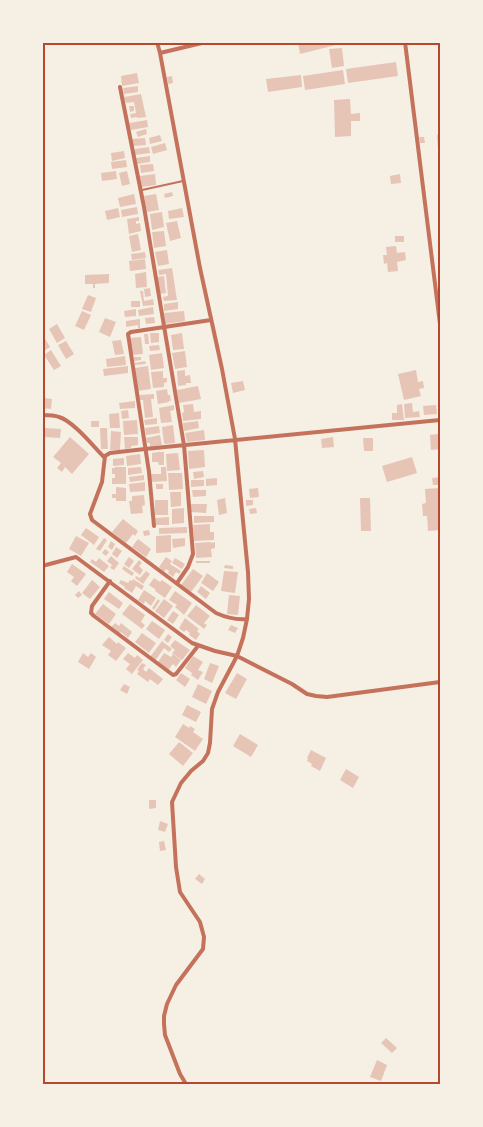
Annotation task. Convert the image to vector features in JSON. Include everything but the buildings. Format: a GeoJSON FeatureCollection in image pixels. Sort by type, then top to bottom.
{"type":"FeatureCollection","features":[{"type":"Feature","properties":{"kind":"street"},"geometry":{"type":"LineString","coordinates":[[157,42],[235,439],[249,599],[248,619],[237,656],[218,692],[212,709],[208,753],[203,761],[181,783],[172,802],[176,867],[180,892],[200,922],[204,937],[202,949],[176,985],[167,1004],[164,1016],[165,1035],[180,1074],[186,1084]]}},
{"type":"Feature","properties":{"kind":"street"},"geometry":{"type":"LineString","coordinates":[[160,53],[206,42]]}},
{"type":"Feature","properties":{"kind":"street"},"geometry":{"type":"LineString","coordinates":[[405,42],[440,324]]}},
{"type":"Feature","properties":{"kind":"street"},"geometry":{"type":"LineString","coordinates":[[120,87],[154,267],[184,445],[193,554],[188,567],[177,583]]}},
{"type":"Feature","properties":{"kind":"street"},"geometry":{"type":"LineString","coordinates":[[154,526],[128,335],[129,333],[211,320]]}},
{"type":"Feature","properties":{"kind":"street"},"geometry":{"type":"LineString","coordinates":[[42,415],[66,420],[104,457],[104,476],[90,512],[90,518],[95,524],[224,617],[235,620],[248,619]]}},
{"type":"Feature","properties":{"kind":"street"},"geometry":{"type":"LineString","coordinates":[[104,457],[110,453],[235,439],[440,420]]}},
{"type":"Feature","properties":{"kind":"street"},"geometry":{"type":"LineString","coordinates":[[42,566],[76,557],[192,643],[237,656],[292,684],[307,694],[334,696],[440,682]]}},
{"type":"Feature","properties":{"kind":"street"},"geometry":{"type":"LineString","coordinates":[[110,581],[92,606],[91,613],[159,665],[173,675],[176,674],[198,646]]}},
{"type":"Feature","properties":{"kind":"lane"},"geometry":{"type":"LineString","coordinates":[[140,190],[184,181]]}}]}
